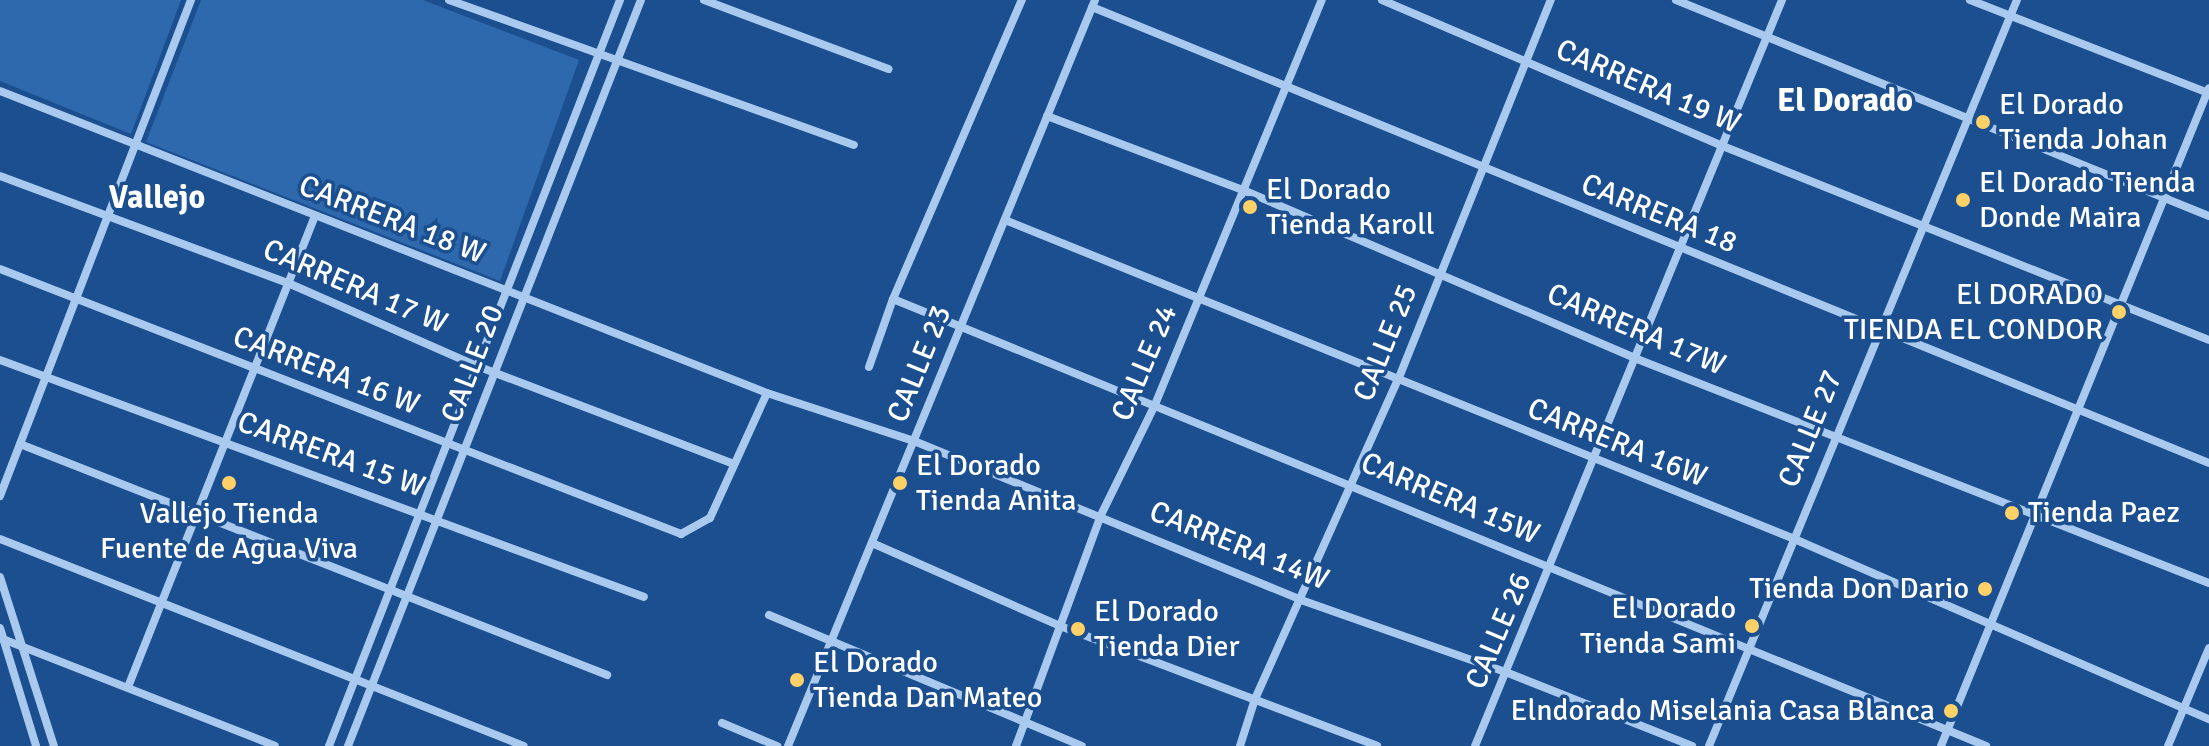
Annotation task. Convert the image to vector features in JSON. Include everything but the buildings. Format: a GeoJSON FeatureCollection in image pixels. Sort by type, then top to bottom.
{"type":"FeatureCollection","features":[{"type":"Feature","properties":{"kind":"street"},"geometry":{"type":"LineString","coordinates":[[0,496],[191,0]]}},
{"type":"Feature","properties":{"kind":"street"},"geometry":{"type":"LineString","coordinates":[[449,0],[854,145]]}},
{"type":"Feature","properties":{"kind":"street","name":"CALLE 20"},"geometry":{"type":"LineString","coordinates":[[329,746],[620,0]]}},
{"type":"Feature","properties":{"kind":"street","name":"CALLE 20"},"geometry":{"type":"LineString","coordinates":[[348,746],[641,0]]}},
{"type":"Feature","properties":{"kind":"street"},"geometry":{"type":"LineString","coordinates":[[704,0],[889,69]]}},
{"type":"Feature","properties":{"kind":"street"},"geometry":{"type":"LineString","coordinates":[[869,367],[893,299],[1022,0]]}},
{"type":"Feature","properties":{"kind":"street","name":"CALLE 24"},"geometry":{"type":"LineString","coordinates":[[1016,746],[1101,515],[1154,407],[1322,0]]}},
{"type":"Feature","properties":{"kind":"street","name":"CARRERA 19 W"},"geometry":{"type":"LineString","coordinates":[[1382,0],[1720,145],[1927,223],[2209,340]]}},
{"type":"Feature","properties":{"kind":"street","name":"CALLE 25"},"geometry":{"type":"LineString","coordinates":[[1240,746],[1255,699],[1398,380],[1551,0]]}},
{"type":"Feature","properties":{"kind":"street"},"geometry":{"type":"LineString","coordinates":[[1676,0],[1970,116],[2209,216]]}},
{"type":"Feature","properties":{"kind":"street","name":"CALLE 26"},"geometry":{"type":"LineString","coordinates":[[1475,746],[1597,461],[1720,145],[1782,0]]}},
{"type":"Feature","properties":{"kind":"street"},"geometry":{"type":"LineString","coordinates":[[1941,746],[2208,91],[1970,0]]}},
{"type":"Feature","properties":{"kind":"street","name":"CALLE 27"},"geometry":{"type":"LineString","coordinates":[[1709,746],[1833,435],[1927,223],[2017,0]]}},
{"type":"Feature","properties":{"kind":"street","name":"CARRERA 18"},"geometry":{"type":"LineString","coordinates":[[1094,3],[1483,170],[2209,463]]}},
{"type":"Feature","properties":{"kind":"street","name":"CALLE 23"},"geometry":{"type":"LineString","coordinates":[[788,746],[1094,3]]}},
{"type":"Feature","properties":{"kind":"street","name":"CARRERA 18 W"},"geometry":{"type":"LineString","coordinates":[[0,91],[767,393]]}},
{"type":"Feature","properties":{"kind":"street","name":"CARRERA 17W"},"geometry":{"type":"LineString","coordinates":[[1047,116],[1243,190],[1637,359],[2033,517],[2209,583]]}},
{"type":"Feature","properties":{"kind":"street"},"geometry":{"type":"LineString","coordinates":[[569,130],[588,137]]}},
{"type":"Feature","properties":{"kind":"street","name":"CARRERA 17 W"},"geometry":{"type":"LineString","coordinates":[[0,176],[288,283],[477,366],[734,464]]}},
{"type":"Feature","properties":{"kind":"street"},"geometry":{"type":"LineString","coordinates":[[542,200],[560,208]]}},
{"type":"Feature","properties":{"kind":"street"},"geometry":{"type":"LineString","coordinates":[[128,687],[315,216]]}},
{"type":"Feature","properties":{"kind":"street","name":"CARRERA 16W"},"geometry":{"type":"LineString","coordinates":[[1005,220],[1200,296],[1398,380],[1792,538],[2209,719]]}},
{"type":"Feature","properties":{"kind":"street","name":"CARRERA 16 W"},"geometry":{"type":"LineString","coordinates":[[0,269],[681,534],[710,518],[734,464]]}},
{"type":"Feature","properties":{"kind":"street","name":"CARRERA 15W"},"geometry":{"type":"LineString","coordinates":[[893,299],[1154,407],[1354,484],[1986,746]]}},
{"type":"Feature","properties":{"kind":"street","name":"CARRERA 15 W"},"geometry":{"type":"LineString","coordinates":[[0,360],[644,597]]}},
{"type":"Feature","properties":{"kind":"street"},"geometry":{"type":"LineString","coordinates":[[734,464],[767,393]]}},
{"type":"Feature","properties":{"kind":"street","name":"CARRERA 14W"},"geometry":{"type":"LineString","coordinates":[[767,393],[914,441],[1101,515],[1301,600],[1508,673],[1692,746]]}},
{"type":"Feature","properties":{"kind":"street"},"geometry":{"type":"LineString","coordinates":[[20,444],[607,675]]}},
{"type":"Feature","properties":{"kind":"street"},"geometry":{"type":"LineString","coordinates":[[0,539],[524,746]]}},
{"type":"Feature","properties":{"kind":"street"},"geometry":{"type":"LineString","coordinates":[[872,543],[1060,626],[1377,746]]}},
{"type":"Feature","properties":{"kind":"street"},"geometry":{"type":"LineString","coordinates":[[0,577],[54,746]]}},
{"type":"Feature","properties":{"kind":"street"},"geometry":{"type":"LineString","coordinates":[[769,615],[1082,746]]}},
{"type":"Feature","properties":{"kind":"street"},"geometry":{"type":"LineString","coordinates":[[0,628],[36,746]]}},
{"type":"Feature","properties":{"kind":"street"},"geometry":{"type":"LineString","coordinates":[[2,638],[275,746]]}},
{"type":"Feature","properties":{"kind":"street"},"geometry":{"type":"LineString","coordinates":[[2168,746],[2209,648]]}},
{"type":"Feature","properties":{"kind":"street"},"geometry":{"type":"LineString","coordinates":[[722,723],[777,746]]}},
{"type":"Feature","properties":{"kind":"shaded area"},"geometry":{"type":"Polygon","coordinates":[[[0,0],[181,0],[131,134],[0,81],[0,0]]]}},
{"type":"Feature","properties":{"kind":"shaded area"},"geometry":{"type":"Polygon","coordinates":[[[201,0],[423,0],[579,60],[500,281],[146,142],[201,0]]]}},
{"type":"Feature","properties":{"kind":"place","name":"El Dorado Tienda Johan"},"geometry":{"type":"Point","coordinates":[1983,122]}},
{"type":"Feature","properties":{"kind":"place","name":"El Dorado Tienda Donde Maira"},"geometry":{"type":"Point","coordinates":[1963,200]}},
{"type":"Feature","properties":{"kind":"place","name":"El Dorado Tienda Karoll"},"geometry":{"type":"Point","coordinates":[1250,207]}},
{"type":"Feature","properties":{"kind":"place","name":"El DORADO TIENDA EL CONDOR"},"geometry":{"type":"Point","coordinates":[2119,312]}},
{"type":"Feature","properties":{"kind":"place","name":"Vallejo Tienda Fuente de Agua Viva"},"geometry":{"type":"Point","coordinates":[229,483]}},
{"type":"Feature","properties":{"kind":"place","name":"El Dorado Tienda Anita"},"geometry":{"type":"Point","coordinates":[900,483]}},
{"type":"Feature","properties":{"kind":"place","name":"Tienda Paez"},"geometry":{"type":"Point","coordinates":[2012,513]}},
{"type":"Feature","properties":{"kind":"place","name":"Tienda Don Dario"},"geometry":{"type":"Point","coordinates":[1985,589]}},
{"type":"Feature","properties":{"kind":"place","name":"El Dorado Tienda Sami"},"geometry":{"type":"Point","coordinates":[1752,626]}},
{"type":"Feature","properties":{"kind":"place","name":"El Dorado Tienda Dier"},"geometry":{"type":"Point","coordinates":[1078,629]}},
{"type":"Feature","properties":{"kind":"place","name":"El Dorado Tienda Dan Mateo"},"geometry":{"type":"Point","coordinates":[797,680]}},
{"type":"Feature","properties":{"kind":"place","name":"Elndorado Miselania Casa Blanca"},"geometry":{"type":"Point","coordinates":[1951,711]}},
{"type":"Feature","properties":{"kind":"district","name":"El Dorado"},"geometry":{"type":"Point","coordinates":[1845,101]}},
{"type":"Feature","properties":{"kind":"district","name":"Vallejo"},"geometry":{"type":"Point","coordinates":[157,198]}}]}
